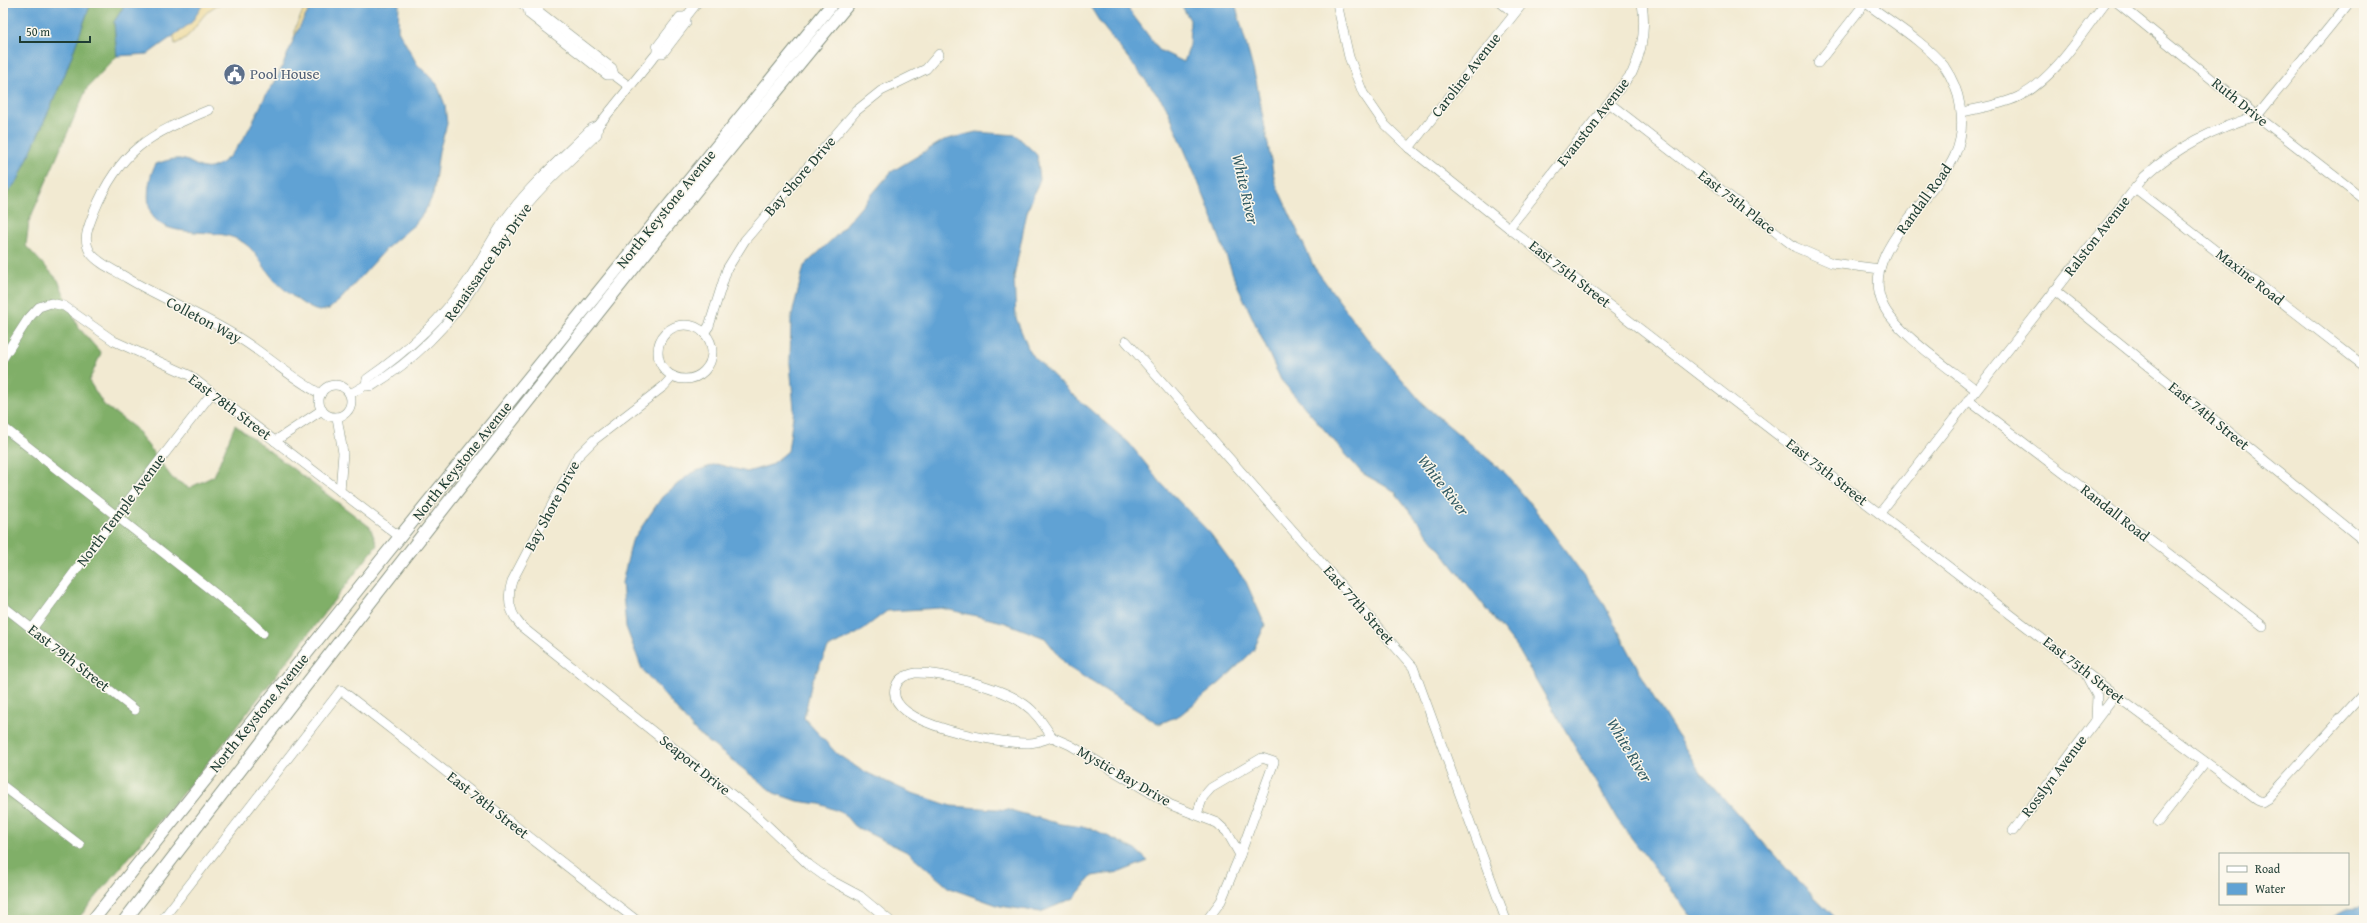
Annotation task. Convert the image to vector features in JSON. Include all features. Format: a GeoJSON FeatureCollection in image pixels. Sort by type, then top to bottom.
{"type":"FeatureCollection","features":[{"type":"Feature","properties":{"kind":"main road","name":"North Keystone Avenue"},"geometry":{"type":"LineString","coordinates":[[93,920],[400,537],[833,3]]}},
{"type":"Feature","properties":{"kind":"main road","name":"North Keystone Avenue"},"geometry":{"type":"LineString","coordinates":[[125,920],[412,547],[585,327],[849,3]]}},
{"type":"Feature","properties":{"kind":"street","name":"Renaissance Bay Drive"},"geometry":{"type":"LineString","coordinates":[[350,394],[366,385],[367,379],[422,337],[444,313],[467,282],[494,235],[520,200],[534,183],[592,128],[598,126],[657,53],[663,53],[686,23],[686,17],[697,3]]}},
{"type":"Feature","properties":{"kind":"street","name":"East 75th Street"},"geometry":{"type":"LineString","coordinates":[[1337,3],[1349,57],[1363,93],[1385,125],[1409,148],[1509,228],[2116,695],[2257,800],[2262,802],[2364,693]]}},
{"type":"Feature","properties":{"kind":"street"},"geometry":{"type":"LineString","coordinates":[[1501,3],[1514,13]]}},
{"type":"Feature","properties":{"kind":"street","name":"Caroline Avenue"},"geometry":{"type":"LineString","coordinates":[[1409,148],[1523,3]]}},
{"type":"Feature","properties":{"kind":"street","name":"Evanston Avenue"},"geometry":{"type":"LineString","coordinates":[[1509,228],[1632,73],[1640,53],[1644,24],[1642,3]]}},
{"type":"Feature","properties":{"kind":"street"},"geometry":{"type":"LineString","coordinates":[[1818,63],[1866,3]]}},
{"type":"Feature","properties":{"kind":"street","name":"Randall Road"},"geometry":{"type":"LineString","coordinates":[[1866,3],[1932,54],[1944,67],[1958,94],[1962,112],[1959,142],[1949,166],[1888,248],[1880,269],[1880,295],[1892,320],[1976,390]]}},
{"type":"Feature","properties":{"kind":"street"},"geometry":{"type":"LineString","coordinates":[[1962,112],[2008,101],[2036,86],[2052,70],[2106,3]]}},
{"type":"Feature","properties":{"kind":"street","name":"Ruth Drive"},"geometry":{"type":"LineString","coordinates":[[2118,3],[2257,116],[2364,199]]}},
{"type":"Feature","properties":{"kind":"street"},"geometry":{"type":"LineString","coordinates":[[2257,116],[2349,3]]}},
{"type":"Feature","properties":{"kind":"street"},"geometry":{"type":"LineString","coordinates":[[525,5],[533,7],[612,68],[614,75],[630,87]]}},
{"type":"Feature","properties":{"kind":"street","name":"Bay Shore Drive"},"geometry":{"type":"LineString","coordinates":[[704,333],[709,326],[727,269],[745,240],[856,111],[881,91],[926,69],[939,54]]}},
{"type":"Feature","properties":{"kind":"street","name":"East 75th Place"},"geometry":{"type":"LineString","coordinates":[[1609,103],[1795,247],[1832,263],[1880,269]]}},
{"type":"Feature","properties":{"kind":"street","name":"Colleton Way"},"geometry":{"type":"LineString","coordinates":[[209,110],[150,137],[120,164],[103,192],[87,229],[85,238],[88,247],[92,254],[105,264],[139,285],[223,328],[251,345],[300,383],[320,394]]}},
{"type":"Feature","properties":{"kind":"street","name":"Ralston Avenue"},"geometry":{"type":"LineString","coordinates":[[1880,513],[2135,188],[2157,165],[2185,146],[2242,120],[2257,116]]}},
{"type":"Feature","properties":{"kind":"street","name":"Maxine Road"},"geometry":{"type":"LineString","coordinates":[[2135,188],[2364,366]]}},
{"type":"Feature","properties":{"kind":"street","name":"East 74th Street"},"geometry":{"type":"LineString","coordinates":[[2054,290],[2364,541]]}},
{"type":"Feature","properties":{"kind":"street","name":"East 78th Street"},"geometry":{"type":"LineString","coordinates":[[3,358],[28,319],[46,304],[51,302],[64,306],[114,340],[189,375],[400,537]]}},
{"type":"Feature","properties":{"kind":"street"},"geometry":{"type":"LineString","coordinates":[[684,325],[696,327],[704,333],[711,348],[711,356],[706,368],[700,374],[689,378],[673,376],[663,368],[658,356],[658,346],[664,335],[674,327],[684,325]]}},
{"type":"Feature","properties":{"kind":"street","name":"East 77th Street"},"geometry":{"type":"LineString","coordinates":[[1126,341],[1413,667],[1506,920]]}},
{"type":"Feature","properties":{"kind":"street","name":"Bay Shore Drive"},"geometry":{"type":"LineString","coordinates":[[509,604],[512,582],[577,457],[594,440],[664,386],[673,376]]}},
{"type":"Feature","properties":{"kind":"street"},"geometry":{"type":"LineString","coordinates":[[336,385],[344,387],[350,394],[351,404],[349,410],[338,417],[327,415],[322,410],[319,401],[320,394],[329,386],[336,385]]}},
{"type":"Feature","properties":{"kind":"street","name":"North Temple Avenue"},"geometry":{"type":"LineString","coordinates":[[32,629],[117,515],[212,393]]}},
{"type":"Feature","properties":{"kind":"street","name":"Randall Road"},"geometry":{"type":"LineString","coordinates":[[1968,400],[2262,626]]}},
{"type":"Feature","properties":{"kind":"street"},"geometry":{"type":"LineString","coordinates":[[275,441],[322,410]]}},
{"type":"Feature","properties":{"kind":"street"},"geometry":{"type":"LineString","coordinates":[[338,417],[343,453],[340,491]]}},
{"type":"Feature","properties":{"kind":"street"},"geometry":{"type":"LineString","coordinates":[[3,427],[117,515],[249,620],[263,633]]}},
{"type":"Feature","properties":{"kind":"street","name":"Seaport Drive"},"geometry":{"type":"LineString","coordinates":[[509,604],[516,621],[522,628],[752,810],[809,865],[830,880],[860,896],[889,920]]}},
{"type":"Feature","properties":{"kind":"street","name":"East 79th Street"},"geometry":{"type":"LineString","coordinates":[[3,606],[135,710]]}},
{"type":"Feature","properties":{"kind":"street","name":"Rosslyn Avenue"},"geometry":{"type":"LineString","coordinates":[[2077,665],[2089,678],[2097,696],[2098,711],[2095,722]]}},
{"type":"Feature","properties":{"kind":"street"},"geometry":{"type":"LineString","coordinates":[[915,673],[962,680],[1011,696],[1024,703],[1036,714],[1052,737],[1038,742],[1015,743],[941,728],[919,719],[899,706],[895,699],[896,686],[903,677],[915,673]]}},
{"type":"Feature","properties":{"kind":"street","name":"East 78th Street"},"geometry":{"type":"LineString","coordinates":[[162,920],[341,690],[636,920]]}},
{"type":"Feature","properties":{"kind":"street","name":"Rosslyn Avenue"},"geometry":{"type":"LineString","coordinates":[[2014,831],[2116,695]]}},
{"type":"Feature","properties":{"kind":"street","name":"Mystic Bay Drive"},"geometry":{"type":"LineString","coordinates":[[1052,737],[1070,745],[1171,805],[1217,823],[1227,832],[1240,855]]}},
{"type":"Feature","properties":{"kind":"street"},"geometry":{"type":"LineString","coordinates":[[1197,814],[1205,794],[1220,782],[1262,758],[1274,762],[1240,855],[1221,901],[1207,920]]}},
{"type":"Feature","properties":{"kind":"street"},"geometry":{"type":"LineString","coordinates":[[2158,822],[2205,762]]}},
{"type":"Feature","properties":{"kind":"street"},"geometry":{"type":"LineString","coordinates":[[3,786],[80,845]]}},
{"type":"Feature","properties":{"kind":"green space"},"geometry":{"type":"Polygon","coordinates":[[[91,3],[126,3],[114,22],[117,56],[87,88],[29,221],[26,246],[58,280],[78,327],[101,353],[89,381],[104,405],[135,428],[172,478],[189,488],[214,476],[235,425],[370,527],[377,545],[216,753],[77,920],[3,920],[3,198],[18,180],[65,74],[91,3]]]}},
{"type":"Feature","properties":{"kind":"sand"},"geometry":{"type":"Polygon","coordinates":[[[200,3],[222,3],[207,12],[189,34],[175,44],[173,31],[200,3]]]}},
{"type":"Feature","properties":{"kind":"sand"},"geometry":{"type":"Polygon","coordinates":[[[304,3],[312,3],[297,42],[295,31],[304,8],[304,3]]]}},
{"type":"Feature","properties":{"kind":"water"},"geometry":{"type":"Polygon","coordinates":[[[3,3],[91,3],[65,74],[18,180],[3,198],[3,3]]]}},
{"type":"Feature","properties":{"kind":"water"},"geometry":{"type":"Polygon","coordinates":[[[126,3],[204,3],[191,23],[148,54],[117,56],[114,22],[126,3]]]}},
{"type":"Feature","properties":{"kind":"water"},"geometry":{"type":"Polygon","coordinates":[[[308,3],[399,3],[398,30],[417,64],[437,84],[445,105],[447,124],[439,151],[433,195],[425,211],[415,224],[388,247],[340,300],[329,309],[320,311],[308,307],[281,286],[271,276],[259,258],[244,243],[234,238],[222,235],[173,229],[163,225],[155,219],[152,214],[148,200],[149,184],[156,164],[181,159],[201,167],[211,168],[220,164],[229,157],[243,139],[265,96],[277,79],[295,36],[308,12],[308,3]]]}},
{"type":"Feature","properties":{"kind":"water","name":"White River"},"geometry":{"type":"Polygon","coordinates":[[[1088,3],[1124,3],[1159,50],[1184,62],[1189,48],[1190,20],[1180,3],[1235,3],[1256,80],[1275,182],[1314,267],[1366,337],[1424,405],[1505,473],[1530,503],[1602,600],[1651,693],[1700,772],[1795,878],[1838,920],[1694,920],[1617,819],[1518,649],[1394,491],[1362,473],[1281,380],[1235,280],[1206,201],[1166,106],[1101,24],[1088,3]]]}},
{"type":"Feature","properties":{"kind":"water"},"geometry":{"type":"Polygon","coordinates":[[[976,132],[1016,135],[1037,155],[1040,179],[1027,212],[1014,277],[1016,318],[1030,353],[1073,395],[1129,443],[1161,483],[1210,533],[1246,582],[1265,625],[1253,651],[1221,682],[1180,715],[1159,724],[1068,667],[1045,638],[1003,622],[941,608],[887,611],[858,633],[828,648],[812,681],[804,718],[837,754],[861,770],[909,792],[951,806],[1010,810],[1060,824],[1091,828],[1136,850],[1148,861],[1120,872],[1092,876],[1074,898],[1041,912],[1000,906],[949,888],[909,853],[854,826],[843,813],[820,804],[797,801],[774,793],[696,732],[642,669],[626,627],[622,583],[632,541],[662,497],[691,473],[716,464],[747,472],[771,465],[788,451],[794,409],[790,363],[791,319],[804,266],[838,234],[891,172],[944,140],[976,132]]]}},
{"type":"Feature","properties":{"kind":"water"},"geometry":{"type":"Polygon","coordinates":[[[2364,907],[2364,920],[2327,920],[2348,909],[2364,907]]]}},
{"type":"Feature","properties":{"kind":"place","name":"Pool House"},"geometry":{"type":"Point","coordinates":[234,74]}}]}
